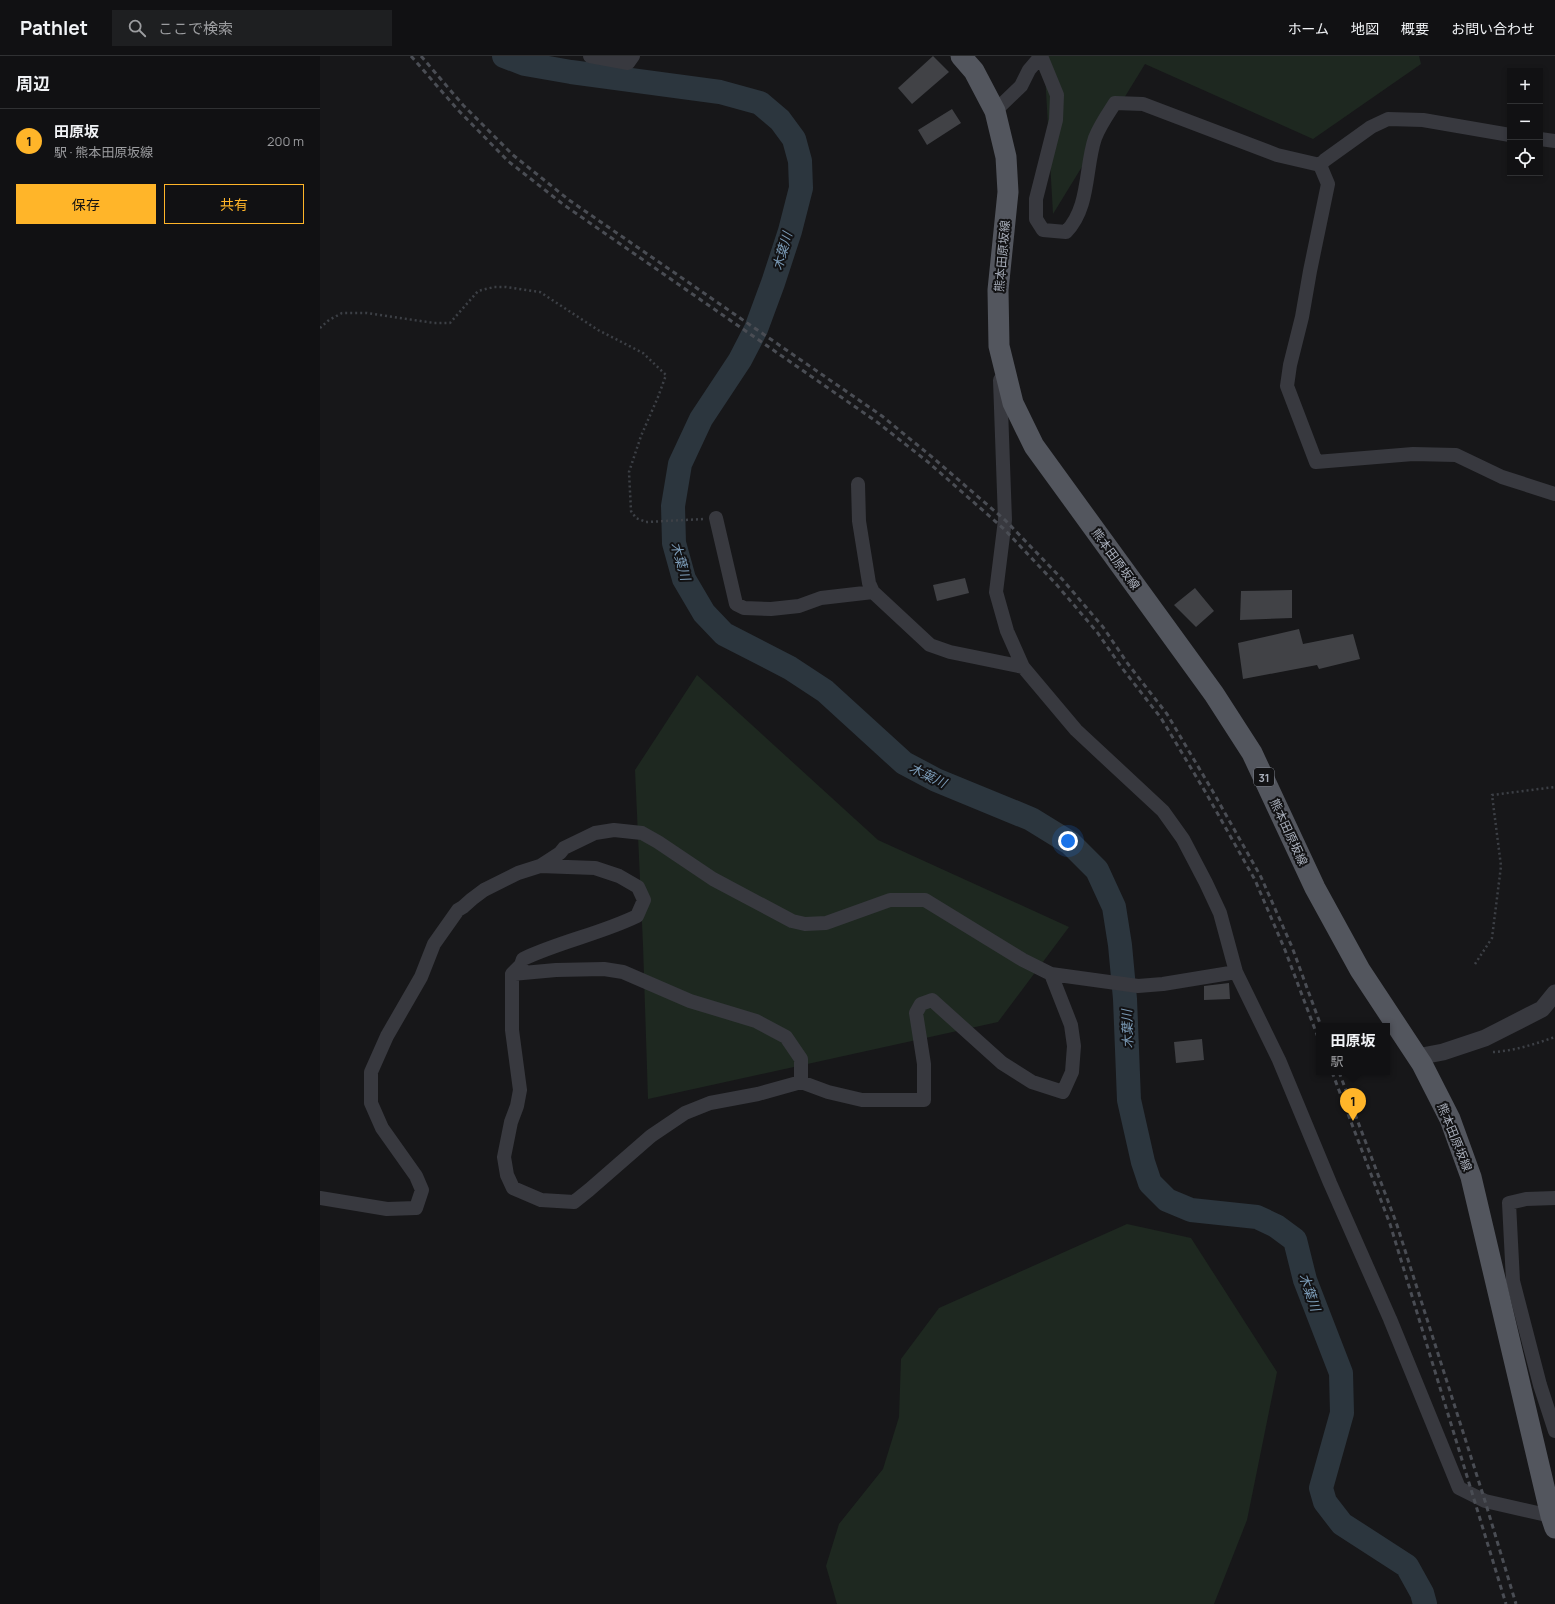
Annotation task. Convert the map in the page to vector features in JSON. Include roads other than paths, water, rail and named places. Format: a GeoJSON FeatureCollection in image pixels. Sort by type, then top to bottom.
{"type":"FeatureCollection","features":[{"type":"Feature","properties":{"kind":"main road","name":"熊本田原坂線"},"geometry":{"type":"LineString","coordinates":[[961,56],[974,71],[996,111],[1006,156],[1008,192],[998,290],[999,346],[1013,404],[1034,446],[1214,694],[1252,753],[1315,888],[1360,970],[1417,1057],[1450,1119],[1471,1177],[1553,1522]]}},
{"type":"Feature","properties":{"kind":"street"},"geometry":{"type":"LineString","coordinates":[[590,56],[628,63],[633,56]]}},
{"type":"Feature","properties":{"kind":"street"},"geometry":{"type":"LineString","coordinates":[[996,111],[1021,86],[1030,70],[1041,56],[1057,95],[1056,120],[1036,199],[1036,219],[1044,230],[1066,232],[1074,224],[1085,193],[1095,138],[1105,118],[1116,103],[1143,104],[1277,155],[1320,165],[1372,127],[1388,119],[1424,120],[1507,134]]}},
{"type":"Feature","properties":{"kind":"street"},"geometry":{"type":"LineString","coordinates":[[1543,139],[1555,141]]}},
{"type":"Feature","properties":{"kind":"street"},"geometry":{"type":"LineString","coordinates":[[1320,165],[1328,184],[1302,316],[1290,365],[1287,386],[1316,462],[1413,454],[1456,455],[1502,477],[1555,494]]}},
{"type":"Feature","properties":{"kind":"street"},"geometry":{"type":"LineString","coordinates":[[999,346],[1006,520],[996,592],[1007,631],[1023,668],[1076,730],[1163,811],[1183,839],[1220,913],[1236,972],[1279,1060],[1330,1183],[1390,1319],[1459,1488],[1486,1501],[1553,1522]]}},
{"type":"Feature","properties":{"kind":"street"},"geometry":{"type":"LineString","coordinates":[[858,484],[859,521],[869,583],[873,592],[930,645],[950,652],[1023,668]]}},
{"type":"Feature","properties":{"kind":"street"},"geometry":{"type":"LineString","coordinates":[[716,518],[736,604],[744,608],[771,609],[799,606],[821,598],[873,592]]}},
{"type":"Feature","properties":{"kind":"street"},"geometry":{"type":"LineString","coordinates":[[320,1198],[387,1209],[416,1208],[422,1190],[416,1176],[382,1128],[371,1103],[371,1072],[387,1036],[421,977],[434,944],[458,910],[484,890],[518,873],[540,866],[560,853],[564,848],[595,833],[614,830],[642,833],[658,842],[713,880],[792,921],[805,924],[826,922],[890,900],[925,900],[1023,960],[1051,974],[1138,986],[1163,984],[1236,972]]}},
{"type":"Feature","properties":{"kind":"street"},"geometry":{"type":"LineString","coordinates":[[540,866],[595,868],[619,876],[638,887],[644,900],[637,916],[613,927],[547,948],[523,959],[521,965],[512,974],[512,1030],[520,1090],[517,1106],[511,1122],[504,1157],[507,1175],[513,1188],[541,1200],[574,1202],[651,1136],[685,1113],[710,1103],[758,1094],[801,1082],[828,1092],[862,1100],[924,1100],[924,1064],[916,1013],[921,1004],[932,1000],[1002,1063],[1032,1082],[1063,1092],[1072,1072],[1074,1046],[1071,1025],[1051,974]]}},
{"type":"Feature","properties":{"kind":"street"},"geometry":{"type":"LineString","coordinates":[[512,974],[556,970],[604,969],[623,972],[690,1001],[756,1021],[786,1038],[801,1059],[801,1082]]}},
{"type":"Feature","properties":{"kind":"street"},"geometry":{"type":"LineString","coordinates":[[1417,1057],[1443,1052],[1485,1038],[1542,1009],[1555,993]]}},
{"type":"Feature","properties":{"kind":"street"},"geometry":{"type":"LineString","coordinates":[[1555,1198],[1526,1199],[1509,1203],[1513,1281],[1540,1385],[1555,1431]]}},
{"type":"Feature","properties":{"kind":"waterway","name":"木葉川"},"geometry":{"type":"LineString","coordinates":[[504,56],[525,64],[571,72],[720,92],[760,103],[780,120],[794,139],[800,161],[801,188],[790,231],[773,283],[756,329],[740,360],[701,419],[680,464],[673,506],[674,543],[684,579],[704,613],[724,634],[790,668],[825,691],[904,763],[936,780],[1031,819],[1070,843],[1097,870],[1114,907],[1120,945],[1125,999],[1129,1100],[1143,1162],[1150,1183],[1167,1200],[1191,1210],[1257,1217],[1276,1226],[1295,1240],[1305,1280],[1341,1373],[1342,1413],[1321,1488],[1325,1502],[1342,1524],[1407,1566],[1422,1593],[1425,1604]]}},
{"type":"Feature","properties":{"kind":"railway"},"geometry":{"type":"LineString","coordinates":[[411,56],[458,110],[508,161],[564,205],[877,422],[928,462],[1004,529],[1056,584],[1097,632],[1122,668],[1161,718],[1206,793],[1255,880],[1285,950],[1316,1032]]}},
{"type":"Feature","properties":{"kind":"railway"},"geometry":{"type":"LineString","coordinates":[[421,56],[463,105],[513,155],[569,200],[882,416],[1005,520],[1062,579],[1103,627],[1128,664],[1167,714],[1212,790],[1261,877],[1292,947],[1320,1023]]}},
{"type":"Feature","properties":{"kind":"railway"},"geometry":{"type":"LineString","coordinates":[[1333,1075],[1390,1224],[1506,1604]]}},
{"type":"Feature","properties":{"kind":"railway"},"geometry":{"type":"LineString","coordinates":[[1340,1075],[1396,1222],[1485,1501],[1516,1604]]}},
{"type":"Feature","properties":{"kind":"place","name":"田原坂"},"geometry":{"type":"Point","coordinates":[1353,1121]}}]}
